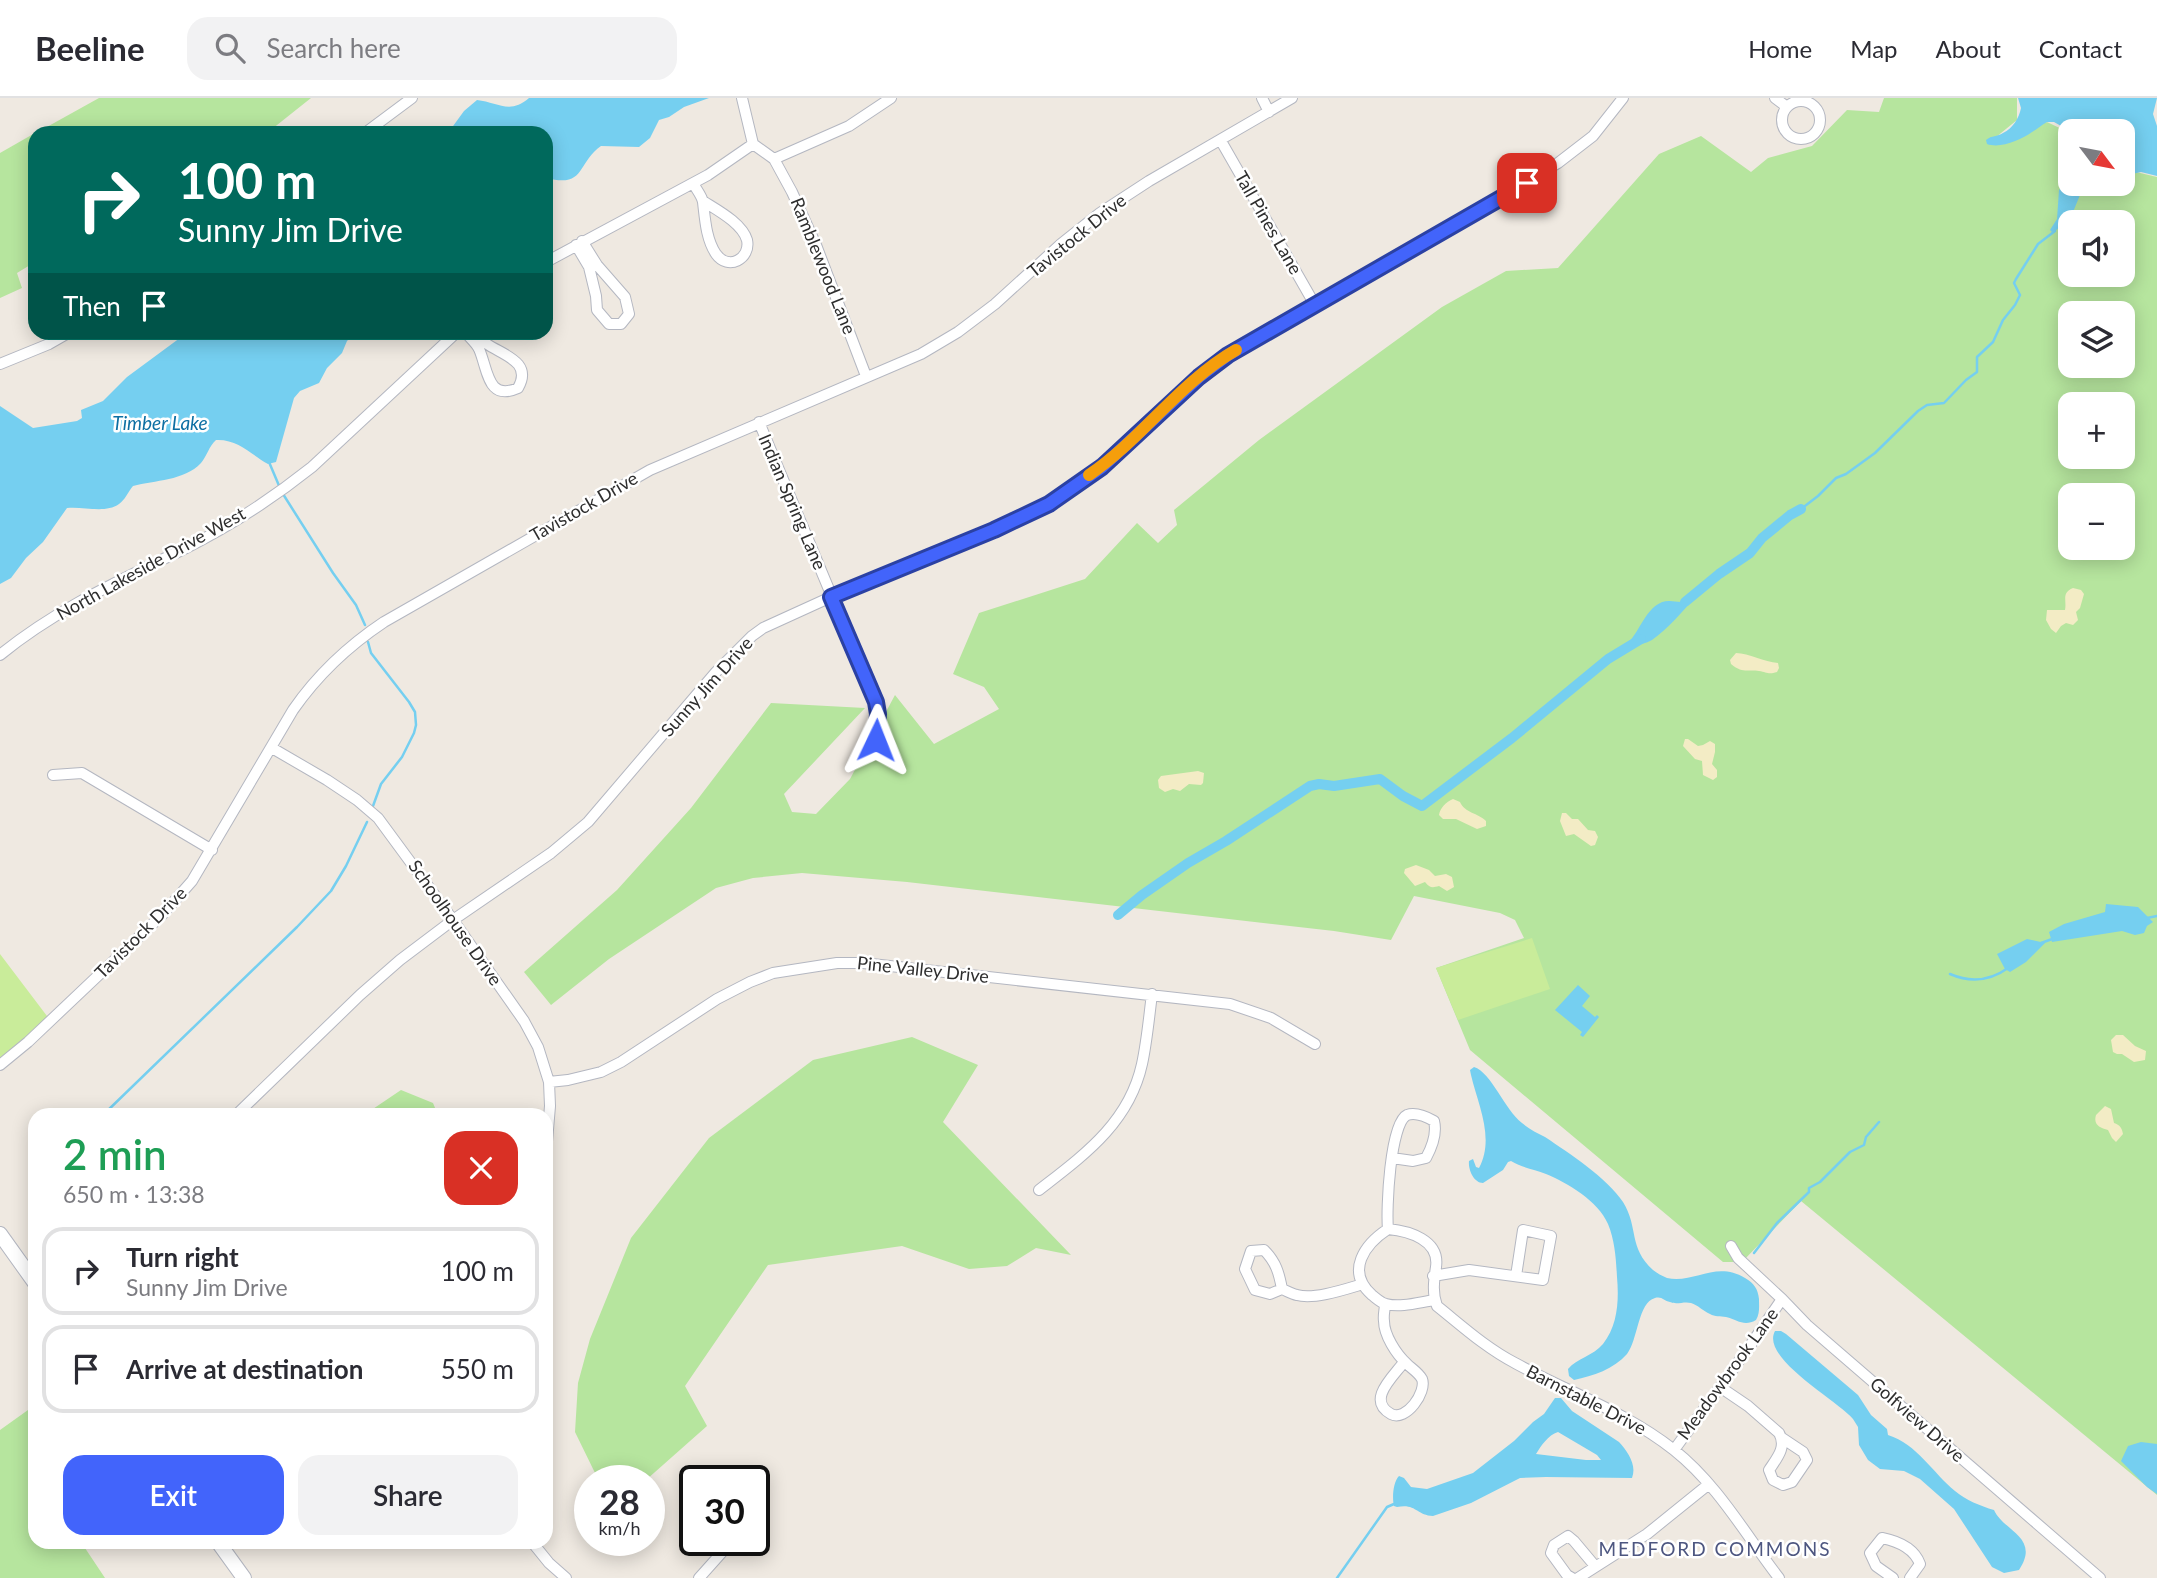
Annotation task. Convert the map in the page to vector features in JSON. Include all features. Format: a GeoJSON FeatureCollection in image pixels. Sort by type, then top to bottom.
{"type":"FeatureCollection","features":[{"type":"Feature","properties":{"kind":"street"},"geometry":{"type":"LineString","coordinates":[[374,126],[412,98]]}},
{"type":"Feature","properties":{"kind":"street"},"geometry":{"type":"LineString","coordinates":[[742,98],[752,144],[774,159],[849,126],[891,98]]}},
{"type":"Feature","properties":{"kind":"street"},"geometry":{"type":"LineString","coordinates":[[1262,98],[1269,112]]}},
{"type":"Feature","properties":{"kind":"street","name":"Tavistock Drive"},"geometry":{"type":"LineString","coordinates":[[0,1065],[28,1042],[162,915],[192,881],[293,710],[311,685],[344,651],[366,634],[636,477],[921,354],[958,332],[995,304],[1061,244],[1100,213],[1149,181],[1292,98]]}},
{"type":"Feature","properties":{"kind":"street","name":"Sunny Jim Drive"},"geometry":{"type":"LineString","coordinates":[[243,1108],[400,960],[551,853],[588,822],[716,672],[752,636],[763,628],[831,597],[994,530],[1049,504],[1102,467],[1199,377],[1228,355],[1559,163],[1593,136],[1623,98]]}},
{"type":"Feature","properties":{"kind":"street"},"geometry":{"type":"LineString","coordinates":[[1775,98],[1787,107]]}},
{"type":"Feature","properties":{"kind":"street","name":"Tall Pines Lane"},"geometry":{"type":"LineString","coordinates":[[1221,141],[1315,304]]}},
{"type":"Feature","properties":{"kind":"street"},"geometry":{"type":"LineString","coordinates":[[553,258],[693,183],[752,144]]}},
{"type":"Feature","properties":{"kind":"street","name":"Ramblewood Lane"},"geometry":{"type":"LineString","coordinates":[[774,159],[816,245],[866,376]]}},
{"type":"Feature","properties":{"kind":"street"},"geometry":{"type":"LineString","coordinates":[[693,183],[703,201],[737,225],[747,240],[746,251],[732,263],[725,262],[713,248],[702,210],[703,201]]}},
{"type":"Feature","properties":{"kind":"street"},"geometry":{"type":"LineString","coordinates":[[579,243],[625,297],[629,314],[621,324],[609,324],[600,316],[589,267],[579,243]]}},
{"type":"Feature","properties":{"kind":"street"},"geometry":{"type":"LineString","coordinates":[[0,365],[57,340]]}},
{"type":"Feature","properties":{"kind":"street","name":"North Lakeside Drive West"},"geometry":{"type":"LineString","coordinates":[[0,655],[69,607],[197,542],[291,484],[448,340]]}},
{"type":"Feature","properties":{"kind":"street"},"geometry":{"type":"LineString","coordinates":[[471,340],[478,348],[489,380],[495,388],[507,392],[518,388],[522,377],[519,364],[481,340]]}},
{"type":"Feature","properties":{"kind":"street","name":"Indian Spring Lane"},"geometry":{"type":"LineString","coordinates":[[759,422],[876,702],[876,740]]}},
{"type":"Feature","properties":{"kind":"street","name":"Schoolhouse Drive"},"geometry":{"type":"LineString","coordinates":[[272,748],[327,780],[378,818],[531,1033],[549,1082],[550,1108]]}},
{"type":"Feature","properties":{"kind":"street"},"geometry":{"type":"LineString","coordinates":[[53,775],[82,773],[212,850]]}},
{"type":"Feature","properties":{"kind":"street","name":"Pine Valley Drive"},"geometry":{"type":"LineString","coordinates":[[549,1082],[601,1072],[621,1062],[717,999],[750,982],[773,974],[850,962],[1230,1004],[1252,1010],[1288,1027],[1315,1044]]}},
{"type":"Feature","properties":{"kind":"street"},"geometry":{"type":"LineString","coordinates":[[1039,1190],[1098,1142],[1125,1108],[1143,1061],[1152,994]]}},
{"type":"Feature","properties":{"kind":"street"},"geometry":{"type":"LineString","coordinates":[[1388,1228],[1387,1191],[1392,1158],[1403,1119],[1415,1114],[1434,1121],[1436,1129],[1426,1158],[1413,1161],[1392,1158]]}},
{"type":"Feature","properties":{"kind":"street"},"geometry":{"type":"LineString","coordinates":[[1388,1228],[1409,1232],[1433,1248],[1436,1256],[1433,1276],[1435,1300],[1398,1306],[1385,1304],[1368,1292],[1359,1270],[1362,1256],[1368,1245],[1388,1228]]}},
{"type":"Feature","properties":{"kind":"street"},"geometry":{"type":"LineString","coordinates":[[1433,1276],[1469,1270],[1543,1280],[1550,1236],[1523,1230],[1516,1276]]}},
{"type":"Feature","properties":{"kind":"street"},"geometry":{"type":"LineString","coordinates":[[0,1234],[28,1273]]}},
{"type":"Feature","properties":{"kind":"street","name":"Golfview Drive"},"geometry":{"type":"LineString","coordinates":[[1731,1246],[1738,1258],[1807,1325],[2100,1578]]}},
{"type":"Feature","properties":{"kind":"street"},"geometry":{"type":"LineString","coordinates":[[1282,1289],[1302,1296],[1322,1295],[1363,1284]]}},
{"type":"Feature","properties":{"kind":"street","name":"Meadowbrook Lane"},"geometry":{"type":"LineString","coordinates":[[1674,1450],[1782,1298]]}},
{"type":"Feature","properties":{"kind":"street","name":"Barnstable Drive"},"geometry":{"type":"LineString","coordinates":[[1435,1300],[1437,1306],[1499,1354],[1637,1423],[1674,1450],[1709,1484],[1779,1578]]}},
{"type":"Feature","properties":{"kind":"street"},"geometry":{"type":"LineString","coordinates":[[1385,1304],[1384,1325],[1398,1354],[1423,1381],[1422,1390],[1405,1414],[1392,1415],[1381,1405],[1379,1399],[1381,1391],[1404,1362]]}},
{"type":"Feature","properties":{"kind":"street"},"geometry":{"type":"LineString","coordinates":[[1720,1387],[1771,1425],[1782,1438]]}},
{"type":"Feature","properties":{"kind":"street"},"geometry":{"type":"LineString","coordinates":[[1578,1578],[1647,1534],[1709,1484]]}},
{"type":"Feature","properties":{"kind":"street"},"geometry":{"type":"LineString","coordinates":[[1572,1578],[1551,1552],[1555,1545],[1568,1536],[1595,1566]]}},
{"type":"Feature","properties":{"kind":"street"},"geometry":{"type":"LineString","coordinates":[[1893,1578],[1876,1566],[1870,1553],[1882,1538],[1898,1541],[1917,1556],[1920,1564],[1910,1578]]}},
{"type":"Feature","properties":{"kind":"street"},"geometry":{"type":"LineString","coordinates":[[223,1549],[244,1578]]}},
{"type":"Feature","properties":{"kind":"street"},"geometry":{"type":"LineString","coordinates":[[538,1549],[566,1578]]}},
{"type":"Feature","properties":{"kind":"street"},"geometry":{"type":"LineString","coordinates":[[699,1578],[719,1556]]}},
{"type":"Feature","properties":{"kind":"green space"},"geometry":{"type":"Polygon","coordinates":[[[99,98],[311,98],[276,126],[49,126],[99,98]]]}},
{"type":"Feature","properties":{"kind":"green space"},"geometry":{"type":"Polygon","coordinates":[[[1884,98],[2017,98],[2017,120],[1990,142],[2047,122],[2058,127],[2058,196],[2135,196],[2135,172],[2157,177],[2157,1495],[1801,1201],[1742,1262],[1723,1262],[1470,1050],[1436,968],[1524,938],[1515,920],[1500,913],[1414,896],[1391,940],[1334,931],[907,882],[802,873],[753,878],[716,888],[609,959],[551,1005],[524,972],[617,890],[691,808],[771,703],[865,708],[784,794],[792,812],[816,814],[850,779],[895,695],[934,744],[999,709],[984,687],[953,674],[979,613],[1085,579],[1137,523],[1158,543],[1177,525],[1174,510],[1259,440],[1442,307],[1506,271],[1558,268],[1659,154],[1701,136],[1751,172],[1768,158],[1812,146],[1847,110],[1879,112],[1884,98]]]}},
{"type":"Feature","properties":{"kind":"green space"},"geometry":{"type":"Polygon","coordinates":[[[28,137],[28,266],[17,273],[22,288],[0,298],[0,153],[28,137]]]}},
{"type":"Feature","properties":{"kind":"green space"},"geometry":{"type":"Polygon","coordinates":[[[1532,938],[1550,989],[1458,1020],[1436,968],[1532,938]]]}},
{"type":"Feature","properties":{"kind":"green space"},"geometry":{"type":"Polygon","coordinates":[[[0,954],[50,1020],[0,1065],[0,954]]]}},
{"type":"Feature","properties":{"kind":"green space"},"geometry":{"type":"Polygon","coordinates":[[[912,1037],[978,1065],[943,1122],[1071,1255],[1036,1248],[1007,1266],[969,1269],[902,1246],[768,1265],[685,1386],[707,1426],[663,1465],[591,1465],[575,1432],[578,1383],[590,1339],[631,1238],[709,1138],[813,1060],[912,1037]]]}},
{"type":"Feature","properties":{"kind":"green space"},"geometry":{"type":"Polygon","coordinates":[[[401,1090],[433,1103],[435,1108],[374,1108],[401,1090]]]}},
{"type":"Feature","properties":{"kind":"green space"},"geometry":{"type":"Polygon","coordinates":[[[28,1410],[28,1549],[86,1549],[105,1578],[0,1578],[0,1430],[28,1410]]]}},
{"type":"Feature","properties":{"kind":"sand"},"geometry":{"type":"Polygon","coordinates":[[[2073,588],[2084,594],[2076,612],[2078,620],[2073,625],[2066,623],[2056,633],[2046,620],[2047,610],[2065,610],[2066,595],[2073,588]]]}},
{"type":"Feature","properties":{"kind":"sand"},"geometry":{"type":"Polygon","coordinates":[[[1736,653],[1778,663],[1779,668],[1772,673],[1739,669],[1731,664],[1730,660],[1736,653]]]}},
{"type":"Feature","properties":{"kind":"sand"},"geometry":{"type":"Polygon","coordinates":[[[1685,739],[1698,746],[1710,741],[1715,744],[1712,764],[1717,770],[1717,777],[1713,780],[1703,775],[1702,761],[1695,759],[1683,746],[1685,739]]]}},
{"type":"Feature","properties":{"kind":"sand"},"geometry":{"type":"Polygon","coordinates":[[[1198,771],[1204,773],[1201,785],[1189,784],[1180,791],[1173,789],[1165,792],[1159,788],[1158,780],[1161,776],[1198,771]]]}},
{"type":"Feature","properties":{"kind":"sand"},"geometry":{"type":"Polygon","coordinates":[[[1453,799],[1468,811],[1483,818],[1486,826],[1477,829],[1456,819],[1443,819],[1439,815],[1441,810],[1453,799]]]}},
{"type":"Feature","properties":{"kind":"sand"},"geometry":{"type":"Polygon","coordinates":[[[1562,813],[1572,819],[1578,819],[1588,830],[1595,831],[1598,837],[1595,845],[1591,846],[1574,834],[1566,836],[1560,821],[1562,813]]]}},
{"type":"Feature","properties":{"kind":"sand"},"geometry":{"type":"Polygon","coordinates":[[[1416,865],[1429,870],[1435,876],[1446,874],[1452,877],[1454,887],[1447,891],[1425,882],[1415,886],[1404,873],[1405,869],[1416,865]]]}},
{"type":"Feature","properties":{"kind":"sand"},"geometry":{"type":"Polygon","coordinates":[[[2116,1035],[2123,1035],[2135,1046],[2146,1051],[2145,1060],[2134,1062],[2113,1052],[2111,1040],[2116,1035]]]}},
{"type":"Feature","properties":{"kind":"sand"},"geometry":{"type":"Polygon","coordinates":[[[2105,1106],[2111,1109],[2114,1123],[2122,1130],[2123,1134],[2116,1142],[2108,1130],[2095,1121],[2096,1115],[2105,1106]]]}},
{"type":"Feature","properties":{"kind":"water"},"geometry":{"type":"Polygon","coordinates":[[[529,98],[709,98],[659,120],[650,138],[639,147],[601,146],[579,172],[568,180],[553,179],[553,126],[453,126],[464,111],[477,100],[509,107],[529,98]]]}},
{"type":"Feature","properties":{"kind":"water"},"geometry":{"type":"Polygon","coordinates":[[[2018,98],[2157,98],[2153,114],[2157,126],[2157,176],[2135,173],[2135,119],[2058,119],[2058,124],[2047,122],[2010,143],[1987,144],[1986,140],[1990,137],[2007,131],[2015,122],[2021,108],[2018,98]]]}},
{"type":"Feature","properties":{"kind":"water"},"geometry":{"type":"Polygon","coordinates":[[[2059,196],[2080,196],[2074,210],[2058,210],[2058,229],[2053,233],[2050,230],[2057,219],[2059,196]]]}},
{"type":"Feature","properties":{"kind":"water","name":"Timber Lake"},"geometry":{"type":"Polygon","coordinates":[[[177,340],[348,340],[342,353],[327,368],[319,383],[300,391],[294,398],[276,462],[268,464],[231,442],[216,440],[194,469],[178,477],[133,486],[123,500],[113,507],[67,508],[43,542],[11,578],[0,584],[0,406],[33,428],[77,421],[82,418],[81,410],[103,401],[127,377],[177,340]]]}},
{"type":"Feature","properties":{"kind":"water"},"geometry":{"type":"Polygon","coordinates":[[[1692,592],[1696,596],[1675,620],[1652,640],[1631,648],[1628,643],[1650,611],[1662,602],[1681,602],[1692,592]]]}},
{"type":"Feature","properties":{"kind":"water"},"geometry":{"type":"Polygon","coordinates":[[[2106,904],[2138,907],[2153,922],[2147,926],[2144,933],[2135,935],[2122,931],[2052,942],[2049,932],[2064,924],[2105,912],[2106,904]]]}},
{"type":"Feature","properties":{"kind":"water"},"geometry":{"type":"Polygon","coordinates":[[[2027,939],[2045,943],[2026,962],[2010,972],[2005,969],[1997,954],[2027,939]]]}},
{"type":"Feature","properties":{"kind":"water"},"geometry":{"type":"Polygon","coordinates":[[[1578,985],[1590,996],[1582,1006],[1595,1017],[1599,1017],[1583,1037],[1580,1035],[1582,1032],[1555,1010],[1578,985]]]}},
{"type":"Feature","properties":{"kind":"water"},"geometry":{"type":"Polygon","coordinates":[[[1474,1067],[1492,1083],[1522,1123],[1576,1158],[1616,1193],[1628,1211],[1640,1253],[1653,1270],[1667,1278],[1677,1279],[1724,1271],[1745,1278],[1758,1292],[1759,1310],[1756,1320],[1741,1322],[1712,1315],[1691,1303],[1673,1303],[1655,1298],[1645,1306],[1631,1348],[1622,1359],[1610,1368],[1588,1376],[1574,1380],[1569,1376],[1568,1369],[1572,1365],[1603,1344],[1615,1321],[1618,1286],[1615,1250],[1610,1230],[1590,1200],[1564,1182],[1546,1174],[1511,1161],[1503,1170],[1483,1183],[1474,1178],[1469,1161],[1473,1159],[1479,1168],[1484,1157],[1485,1133],[1470,1070],[1474,1067]]]}},
{"type":"Feature","properties":{"kind":"water"},"geometry":{"type":"Polygon","coordinates":[[[1775,1331],[1786,1334],[1858,1395],[1871,1415],[1887,1429],[1888,1435],[1908,1445],[1955,1491],[1994,1510],[2023,1542],[2025,1559],[2019,1570],[2004,1573],[1992,1567],[1954,1509],[1920,1479],[1904,1471],[1880,1469],[1868,1460],[1859,1445],[1858,1427],[1853,1419],[1789,1366],[1773,1342],[1775,1331]]]}},
{"type":"Feature","properties":{"kind":"water"},"geometry":{"type":"Polygon","coordinates":[[[1555,1398],[1561,1398],[1572,1411],[1619,1442],[1632,1464],[1632,1478],[1520,1478],[1471,1503],[1433,1516],[1412,1508],[1394,1506],[1395,1482],[1399,1476],[1411,1487],[1427,1489],[1473,1473],[1544,1414],[1555,1398]],[[1558,1432],[1548,1438],[1536,1454],[1601,1460],[1558,1432]]]}},
{"type":"Feature","properties":{"kind":"water"},"geometry":{"type":"Polygon","coordinates":[[[2141,1442],[2157,1444],[2157,1494],[2121,1461],[2128,1446],[2141,1442]]]}},
{"type":"Feature","properties":{"kind":"waterway"},"geometry":{"type":"LineString","coordinates":[[1801,509],[1836,478],[1875,453],[1918,411],[1927,405],[1944,403],[1977,372],[1977,357],[1993,342],[2003,320],[2020,295],[2014,283],[2016,279],[2038,244],[2055,231]]}},
{"type":"Feature","properties":{"kind":"waterway"},"geometry":{"type":"LineString","coordinates":[[269,462],[280,488]]}},
{"type":"Feature","properties":{"kind":"waterway"},"geometry":{"type":"LineString","coordinates":[[283,494],[356,605],[365,625]]}},
{"type":"Feature","properties":{"kind":"waterway"},"geometry":{"type":"LineString","coordinates":[[1685,602],[1750,553],[1762,538],[1801,509]]}},
{"type":"Feature","properties":{"kind":"waterway"},"geometry":{"type":"LineString","coordinates":[[1118,915],[1188,863],[1310,786],[1334,786],[1380,779],[1422,806],[1512,738],[1608,659],[1641,639]]}},
{"type":"Feature","properties":{"kind":"waterway"},"geometry":{"type":"LineString","coordinates":[[368,642],[371,653],[415,712],[416,725],[402,757],[381,784],[373,806]]}},
{"type":"Feature","properties":{"kind":"waterway"},"geometry":{"type":"LineString","coordinates":[[110,1108],[331,891],[367,822]]}},
{"type":"Feature","properties":{"kind":"waterway"},"geometry":{"type":"LineString","coordinates":[[2147,918],[2157,916]]}},
{"type":"Feature","properties":{"kind":"waterway"},"geometry":{"type":"LineString","coordinates":[[2041,943],[2055,938]]}},
{"type":"Feature","properties":{"kind":"waterway"},"geometry":{"type":"LineString","coordinates":[[1950,974],[1965,979],[1980,979],[1994,976],[2008,968]]}},
{"type":"Feature","properties":{"kind":"waterway"},"geometry":{"type":"LineString","coordinates":[[1754,1253],[1777,1223],[1809,1192],[1809,1188],[1820,1182],[1850,1152],[1864,1145],[1866,1137],[1879,1122]]}},
{"type":"Feature","properties":{"kind":"waterway"},"geometry":{"type":"LineString","coordinates":[[1337,1578],[1387,1507],[1394,1504]]}},
{"type":"Feature","properties":{"kind":"slow traffic"},"geometry":{"type":"LineString","coordinates":[[1089,475],[1102,467],[1199,377],[1236,350]]}},
{"type":"Feature","properties":{"kind":"district","name":"MEDFORD COMMONS"},"geometry":{"type":"Point","coordinates":[1715,1549]}},
{"type":"Feature","properties":{"kind":"route"},"geometry":{"type":"LineString","coordinates":[[876,740],[876,702],[831,597],[994,530],[1049,504],[1102,467],[1199,377],[1228,355],[1527,183]]}}]}
